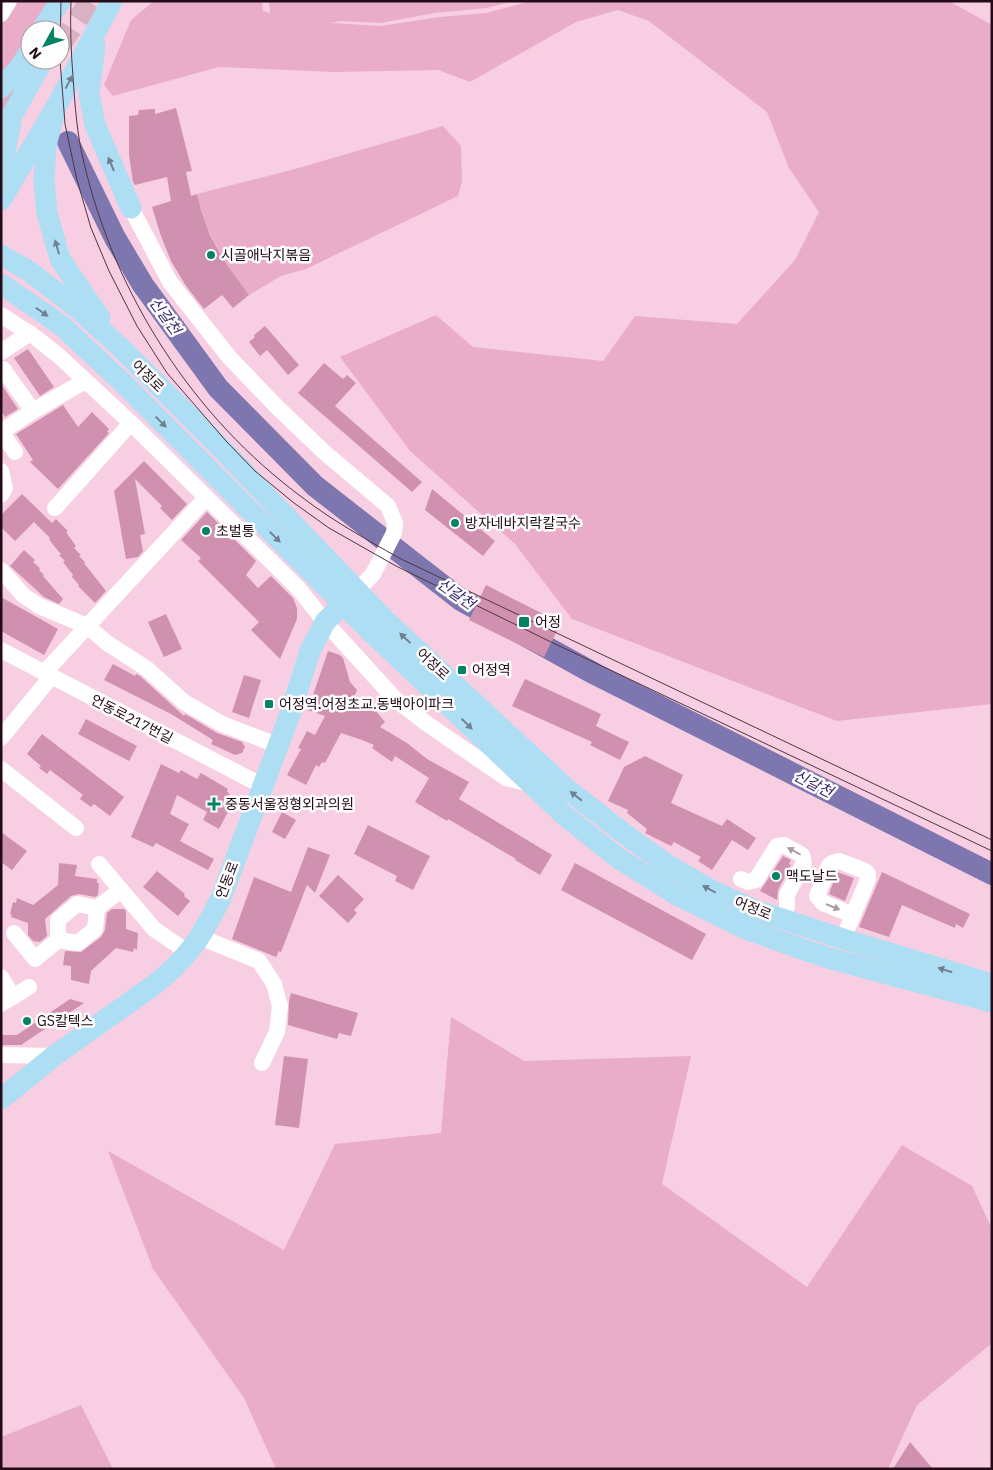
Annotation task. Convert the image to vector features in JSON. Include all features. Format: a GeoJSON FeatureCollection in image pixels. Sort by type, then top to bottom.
{"type":"FeatureCollection","features":[{"type":"Feature","properties":{"kind":"main road"},"geometry":{"type":"LineString","coordinates":[[48,20],[60,1]]}},
{"type":"Feature","properties":{"kind":"main road"},"geometry":{"type":"LineString","coordinates":[[64,20],[73,1]]}},
{"type":"Feature","properties":{"kind":"main road"},"geometry":{"type":"LineString","coordinates":[[1,200],[56,107],[112,1]]}},
{"type":"Feature","properties":{"kind":"main road"},"geometry":{"type":"LineString","coordinates":[[96,33],[89,94],[95,125],[131,208]]}},
{"type":"Feature","properties":{"kind":"main road"},"geometry":{"type":"LineString","coordinates":[[1,88],[20,67]]}},
{"type":"Feature","properties":{"kind":"main road"},"geometry":{"type":"LineString","coordinates":[[1,135],[37,70]]}},
{"type":"Feature","properties":{"kind":"main road"},"geometry":{"type":"LineString","coordinates":[[56,107],[46,145],[44,181],[47,213],[60,259],[120,347]]}},
{"type":"Feature","properties":{"kind":"main road"},"geometry":{"type":"LineString","coordinates":[[13,112],[4,157],[5,166],[11,171],[22,165]]}},
{"type":"Feature","properties":{"kind":"main road","name":"어정로"},"geometry":{"type":"LineString","coordinates":[[1,255],[29,271],[77,308],[120,347],[219,446],[350,597],[385,620],[567,789],[626,835],[668,865],[712,890],[755,910],[806,928],[992,984]]}},
{"type":"Feature","properties":{"kind":"main road","name":"어정로"},"geometry":{"type":"LineString","coordinates":[[1,284],[61,325],[350,597],[530,784],[564,815],[618,858],[677,895],[746,929],[799,948],[992,1002]]}},
{"type":"Feature","properties":{"kind":"main road","name":"언동로"},"geometry":{"type":"LineString","coordinates":[[1,1099],[54,1056],[154,985],[194,945],[221,898],[310,652],[324,622],[350,597]]}},
{"type":"Feature","properties":{"kind":"street"},"geometry":{"type":"LineString","coordinates":[[1,14],[9,1]]}},
{"type":"Feature","properties":{"kind":"street"},"geometry":{"type":"LineString","coordinates":[[131,208],[170,282],[229,357],[324,452],[388,506],[396,523],[394,533],[374,574],[350,597]]}},
{"type":"Feature","properties":{"kind":"street"},"geometry":{"type":"LineString","coordinates":[[1,315],[30,333],[60,356],[131,423],[299,589],[324,622],[394,699],[506,778],[530,784]]}},
{"type":"Feature","properties":{"kind":"street"},"geometry":{"type":"LineString","coordinates":[[1,352],[30,333]]}},
{"type":"Feature","properties":{"kind":"street"},"geometry":{"type":"LineString","coordinates":[[3,369],[33,411]]}},
{"type":"Feature","properties":{"kind":"street"},"geometry":{"type":"LineString","coordinates":[[15,452],[1,432],[33,411],[86,381]]}},
{"type":"Feature","properties":{"kind":"street"},"geometry":{"type":"LineString","coordinates":[[55,508],[131,423]]}},
{"type":"Feature","properties":{"kind":"street"},"geometry":{"type":"LineString","coordinates":[[1,471],[5,488],[1,496]]}},
{"type":"Feature","properties":{"kind":"street"},"geometry":{"type":"LineString","coordinates":[[1,738],[47,675],[88,626],[206,498]]}},
{"type":"Feature","properties":{"kind":"street"},"geometry":{"type":"LineString","coordinates":[[1,570],[23,595],[39,606],[88,626],[107,643],[146,668],[184,702],[222,724],[277,745]]}},
{"type":"Feature","properties":{"kind":"street","name":"언동로217번길"},"geometry":{"type":"LineString","coordinates":[[1,650],[263,786]]}},
{"type":"Feature","properties":{"kind":"street"},"geometry":{"type":"LineString","coordinates":[[1,769],[76,828]]}},
{"type":"Feature","properties":{"kind":"street"},"geometry":{"type":"LineString","coordinates":[[740,879],[754,882],[777,846],[784,845],[802,855],[804,863],[787,895],[787,907]]}},
{"type":"Feature","properties":{"kind":"street"},"geometry":{"type":"LineString","coordinates":[[843,939],[853,915],[868,879],[868,874],[865,871],[836,861],[829,866],[817,896],[823,903],[853,915]]}},
{"type":"Feature","properties":{"kind":"street"},"geometry":{"type":"LineString","coordinates":[[99,864],[154,929],[194,945],[259,961],[274,984],[280,1006],[277,1032],[262,1063]]}},
{"type":"Feature","properties":{"kind":"street"},"geometry":{"type":"LineString","coordinates":[[58,940],[58,920],[76,904],[97,908],[121,890]]}},
{"type":"Feature","properties":{"kind":"street"},"geometry":{"type":"LineString","coordinates":[[14,933],[35,959],[58,940],[78,943],[95,929],[97,908]]}},
{"type":"Feature","properties":{"kind":"street"},"geometry":{"type":"LineString","coordinates":[[799,948],[806,928]]}},
{"type":"Feature","properties":{"kind":"street"},"geometry":{"type":"LineString","coordinates":[[1,976],[7,1000],[29,987]]}},
{"type":"Feature","properties":{"kind":"street"},"geometry":{"type":"LineString","coordinates":[[1,1055],[54,1056]]}},
{"type":"Feature","properties":{"kind":"shaded area"},"geometry":{"type":"Polygon","coordinates":[[[1,1],[52,1],[42,20],[20,20],[20,56],[1,79],[1,1]]]}},
{"type":"Feature","properties":{"kind":"shaded area"},"geometry":{"type":"Polygon","coordinates":[[[154,1],[262,1],[263,11],[270,13],[269,1],[514,1],[487,8],[435,13],[380,23],[339,21],[331,23],[381,26],[439,17],[486,13],[532,1],[949,1],[992,25],[992,704],[837,721],[572,619],[515,544],[410,451],[340,357],[436,315],[473,347],[603,361],[635,316],[737,324],[795,260],[819,212],[789,168],[767,112],[649,21],[618,10],[576,22],[470,82],[438,70],[333,72],[219,67],[113,96],[104,85],[131,20],[154,1]]]}},
{"type":"Feature","properties":{"kind":"shaded area"},"geometry":{"type":"Polygon","coordinates":[[[443,126],[461,146],[462,181],[458,196],[306,269],[281,276],[249,295],[217,248],[206,223],[197,194],[295,169],[443,126]]]}},
{"type":"Feature","properties":{"kind":"shaded area"},"geometry":{"type":"Polygon","coordinates":[[[451,1017],[524,1061],[691,1056],[662,1184],[807,1287],[902,1145],[972,1186],[992,1229],[992,1343],[917,1405],[888,1469],[276,1469],[244,1398],[153,1269],[108,1151],[284,1250],[335,1144],[441,1133],[451,1017]]]}},
{"type":"Feature","properties":{"kind":"shaded area"},"geometry":{"type":"Polygon","coordinates":[[[81,1405],[113,1469],[1,1469],[1,1437],[81,1405]]]}},
{"type":"Feature","properties":{"kind":"building"},"geometry":{"type":"Polygon","coordinates":[[[176,108],[192,171],[186,172],[191,196],[197,194],[210,235],[223,259],[249,295],[233,308],[222,295],[204,309],[186,286],[171,261],[152,207],[171,201],[167,177],[135,185],[133,182],[129,155],[129,116],[138,115],[139,110],[155,109],[155,114],[176,108]]]}},
{"type":"Feature","properties":{"kind":"building"},"geometry":{"type":"Polygon","coordinates":[[[265,326],[299,365],[288,375],[267,350],[260,356],[249,342],[265,326]]]}},
{"type":"Feature","properties":{"kind":"building"},"geometry":{"type":"Polygon","coordinates":[[[28,349],[54,387],[40,396],[14,358],[28,349]]]}},
{"type":"Feature","properties":{"kind":"building"},"geometry":{"type":"Polygon","coordinates":[[[324,363],[343,379],[347,375],[356,383],[335,406],[422,482],[412,492],[298,393],[324,363]]]}},
{"type":"Feature","properties":{"kind":"building"},"geometry":{"type":"Polygon","coordinates":[[[1,384],[18,409],[5,417],[1,411],[1,384]]]}},
{"type":"Feature","properties":{"kind":"building"},"geometry":{"type":"Polygon","coordinates":[[[63,405],[78,427],[92,412],[109,429],[107,432],[109,433],[58,489],[30,462],[33,460],[16,434],[63,405]]]}},
{"type":"Feature","properties":{"kind":"building"},"geometry":{"type":"Polygon","coordinates":[[[144,461],[187,504],[172,520],[160,508],[162,506],[135,479],[145,534],[140,535],[143,551],[138,557],[126,559],[114,491],[144,461]]]}},
{"type":"Feature","properties":{"kind":"building"},"geometry":{"type":"Polygon","coordinates":[[[432,489],[495,541],[483,556],[425,510],[432,489]]]}},
{"type":"Feature","properties":{"kind":"building"},"geometry":{"type":"Polygon","coordinates":[[[22,494],[52,523],[56,519],[68,531],[66,532],[76,546],[74,548],[81,555],[79,556],[106,591],[95,603],[78,586],[50,538],[34,522],[15,541],[1,527],[1,515],[22,494]]]}},
{"type":"Feature","properties":{"kind":"building"},"geometry":{"type":"Polygon","coordinates":[[[207,512],[256,561],[246,575],[258,588],[271,576],[293,598],[297,608],[297,619],[280,659],[251,630],[259,622],[198,561],[201,558],[181,540],[207,512]]]}},
{"type":"Feature","properties":{"kind":"building"},"geometry":{"type":"Polygon","coordinates":[[[24,550],[35,560],[33,562],[40,568],[39,570],[43,576],[63,599],[59,604],[44,597],[10,566],[24,550]]]}},
{"type":"Feature","properties":{"kind":"building"},"geometry":{"type":"Polygon","coordinates":[[[486,585],[561,623],[544,657],[469,620],[486,585]]]}},
{"type":"Feature","properties":{"kind":"building"},"geometry":{"type":"Polygon","coordinates":[[[1,597],[58,629],[44,655],[1,631],[1,597]]]}},
{"type":"Feature","properties":{"kind":"building"},"geometry":{"type":"Polygon","coordinates":[[[166,614],[182,649],[164,657],[148,622],[166,614]]]}},
{"type":"Feature","properties":{"kind":"building"},"geometry":{"type":"Polygon","coordinates":[[[328,651],[343,658],[350,682],[357,690],[352,702],[374,709],[385,722],[380,727],[407,743],[427,759],[469,782],[459,799],[552,855],[540,875],[448,819],[447,821],[415,802],[429,778],[395,756],[392,762],[372,748],[374,745],[362,740],[341,733],[325,763],[322,762],[319,767],[316,765],[306,785],[287,775],[301,749],[298,748],[307,731],[315,735],[325,716],[308,710],[328,651]]]}},
{"type":"Feature","properties":{"kind":"building"},"geometry":{"type":"Polygon","coordinates":[[[113,664],[135,676],[136,674],[140,676],[184,716],[185,714],[217,733],[242,742],[245,747],[242,753],[235,755],[211,744],[213,740],[171,714],[104,680],[113,664]]]}},
{"type":"Feature","properties":{"kind":"building"},"geometry":{"type":"Polygon","coordinates":[[[244,675],[261,680],[249,718],[232,712],[244,675]]]}},
{"type":"Feature","properties":{"kind":"building"},"geometry":{"type":"Polygon","coordinates":[[[525,679],[601,714],[596,726],[629,742],[620,760],[590,745],[592,742],[512,706],[525,679]]]}},
{"type":"Feature","properties":{"kind":"building"},"geometry":{"type":"Polygon","coordinates":[[[86,719],[137,746],[129,761],[78,734],[86,719]]]}},
{"type":"Feature","properties":{"kind":"building"},"geometry":{"type":"Polygon","coordinates":[[[42,734],[124,797],[110,816],[94,804],[91,807],[80,799],[83,795],[50,770],[47,774],[27,754],[42,734]]]}},
{"type":"Feature","properties":{"kind":"building"},"geometry":{"type":"Polygon","coordinates":[[[645,756],[683,775],[671,803],[722,826],[727,819],[756,838],[748,850],[732,840],[712,870],[698,861],[701,857],[674,842],[671,846],[645,833],[647,829],[627,813],[628,810],[608,801],[624,767],[645,756]]]}},
{"type":"Feature","properties":{"kind":"building"},"geometry":{"type":"Polygon","coordinates":[[[161,764],[179,773],[181,770],[197,779],[201,773],[228,789],[232,804],[219,829],[203,820],[207,812],[177,795],[170,814],[189,824],[180,841],[214,859],[208,870],[156,843],[153,847],[131,837],[161,764]]]}},
{"type":"Feature","properties":{"kind":"building"},"geometry":{"type":"Polygon","coordinates":[[[282,812],[296,820],[285,839],[272,832],[282,812]]]}},
{"type":"Feature","properties":{"kind":"building"},"geometry":{"type":"Polygon","coordinates":[[[368,825],[430,856],[413,890],[395,881],[397,876],[354,854],[368,825]]]}},
{"type":"Feature","properties":{"kind":"building"},"geometry":{"type":"Polygon","coordinates":[[[1,832],[27,851],[12,870],[1,862],[1,832]]]}},
{"type":"Feature","properties":{"kind":"building"},"geometry":{"type":"Polygon","coordinates":[[[308,847],[330,855],[315,893],[307,885],[281,952],[279,951],[276,957],[232,939],[254,877],[291,892],[308,847]]]}},
{"type":"Feature","properties":{"kind":"building"},"geometry":{"type":"Polygon","coordinates":[[[783,856],[791,860],[789,864],[791,865],[778,890],[777,900],[760,891],[783,856]]]}},
{"type":"Feature","properties":{"kind":"building"},"geometry":{"type":"Polygon","coordinates":[[[59,863],[77,865],[75,876],[97,879],[97,883],[99,883],[98,895],[95,897],[79,894],[71,896],[45,919],[47,936],[40,942],[33,941],[28,935],[28,923],[11,917],[13,902],[16,903],[17,898],[33,905],[58,885],[59,863]]]}},
{"type":"Feature","properties":{"kind":"building"},"geometry":{"type":"Polygon","coordinates":[[[575,863],[706,934],[692,960],[561,890],[575,863]]]}},
{"type":"Feature","properties":{"kind":"building"},"geometry":{"type":"Polygon","coordinates":[[[157,871],[185,894],[184,896],[190,901],[178,916],[143,887],[157,871]]]}},
{"type":"Feature","properties":{"kind":"building"},"geometry":{"type":"Polygon","coordinates":[[[837,872],[854,878],[845,901],[829,894],[837,872]]]}},
{"type":"Feature","properties":{"kind":"building"},"geometry":{"type":"Polygon","coordinates":[[[882,872],[970,914],[963,928],[956,924],[955,928],[902,905],[889,937],[859,927],[882,872]]]}},
{"type":"Feature","properties":{"kind":"building"},"geometry":{"type":"Polygon","coordinates":[[[338,875],[364,899],[354,910],[357,913],[348,923],[319,896],[338,875]]]}},
{"type":"Feature","properties":{"kind":"building"},"geometry":{"type":"Polygon","coordinates":[[[112,909],[124,909],[126,911],[126,929],[138,933],[137,950],[134,948],[133,952],[116,948],[91,971],[89,984],[71,980],[71,966],[63,965],[65,951],[81,952],[101,937],[105,930],[107,913],[112,909]]]}},
{"type":"Feature","properties":{"kind":"building"},"geometry":{"type":"Polygon","coordinates":[[[291,993],[358,1013],[351,1036],[339,1033],[337,1039],[288,1025],[291,993]]]}},
{"type":"Feature","properties":{"kind":"building"},"geometry":{"type":"Polygon","coordinates":[[[70,999],[84,1003],[21,1045],[1,1045],[1,1035],[17,1035],[70,999]]]}},
{"type":"Feature","properties":{"kind":"building"},"geometry":{"type":"Polygon","coordinates":[[[284,1056],[308,1059],[299,1128],[275,1125],[284,1056]]]}},
{"type":"Feature","properties":{"kind":"building"},"geometry":{"type":"Polygon","coordinates":[[[910,1442],[933,1469],[893,1469],[910,1442]]]}},
{"type":"Feature","properties":{"kind":"waterway","name":"신갈천"},"geometry":{"type":"LineString","coordinates":[[68,142],[115,238],[143,285],[218,388],[315,486],[461,600],[595,674],[992,874]]}},
{"type":"Feature","properties":{"kind":"tunnel"},"geometry":{"type":"LineString","coordinates":[[70,31],[90,1]]}},
{"type":"Feature","properties":{"kind":"tunnel"},"geometry":{"type":"LineString","coordinates":[[1,107],[29,82]]}},
{"type":"Feature","properties":{"kind":"tram line"},"geometry":{"type":"LineString","coordinates":[[61,1],[61,20]]}},
{"type":"Feature","properties":{"kind":"tram line"},"geometry":{"type":"LineString","coordinates":[[71,1],[72,58],[80,142],[98,212],[116,260],[138,306],[164,350],[194,391],[227,430],[263,466],[326,514],[399,558],[992,840]]}},
{"type":"Feature","properties":{"kind":"tram line"},"geometry":{"type":"LineString","coordinates":[[61,70],[65,124],[77,180],[91,228],[109,271],[137,326],[167,373],[226,441],[255,471],[294,503],[329,528],[396,566],[549,641],[992,851]]}},
{"type":"Feature","properties":{"kind":"place","name":"시골애낙지볶음"},"geometry":{"type":"Point","coordinates":[211,255]}},
{"type":"Feature","properties":{"kind":"place","name":"방자네바지락칼국수"},"geometry":{"type":"Point","coordinates":[455,523]}},
{"type":"Feature","properties":{"kind":"place","name":"초벌통"},"geometry":{"type":"Point","coordinates":[206,531]}},
{"type":"Feature","properties":{"kind":"place","name":"어정"},"geometry":{"type":"Point","coordinates":[524,622]}},
{"type":"Feature","properties":{"kind":"place","name":"어정역"},"geometry":{"type":"Point","coordinates":[462,670]}},
{"type":"Feature","properties":{"kind":"place","name":"어정역.어정초교.동백아이파크"},"geometry":{"type":"Point","coordinates":[269,704]}},
{"type":"Feature","properties":{"kind":"place","name":"중동서울정형외과의원"},"geometry":{"type":"Point","coordinates":[214,804]}},
{"type":"Feature","properties":{"kind":"place","name":"맥도날드"},"geometry":{"type":"Point","coordinates":[776,876]}},
{"type":"Feature","properties":{"kind":"place","name":"GS칼텍스"},"geometry":{"type":"Point","coordinates":[27,1021]}}]}
